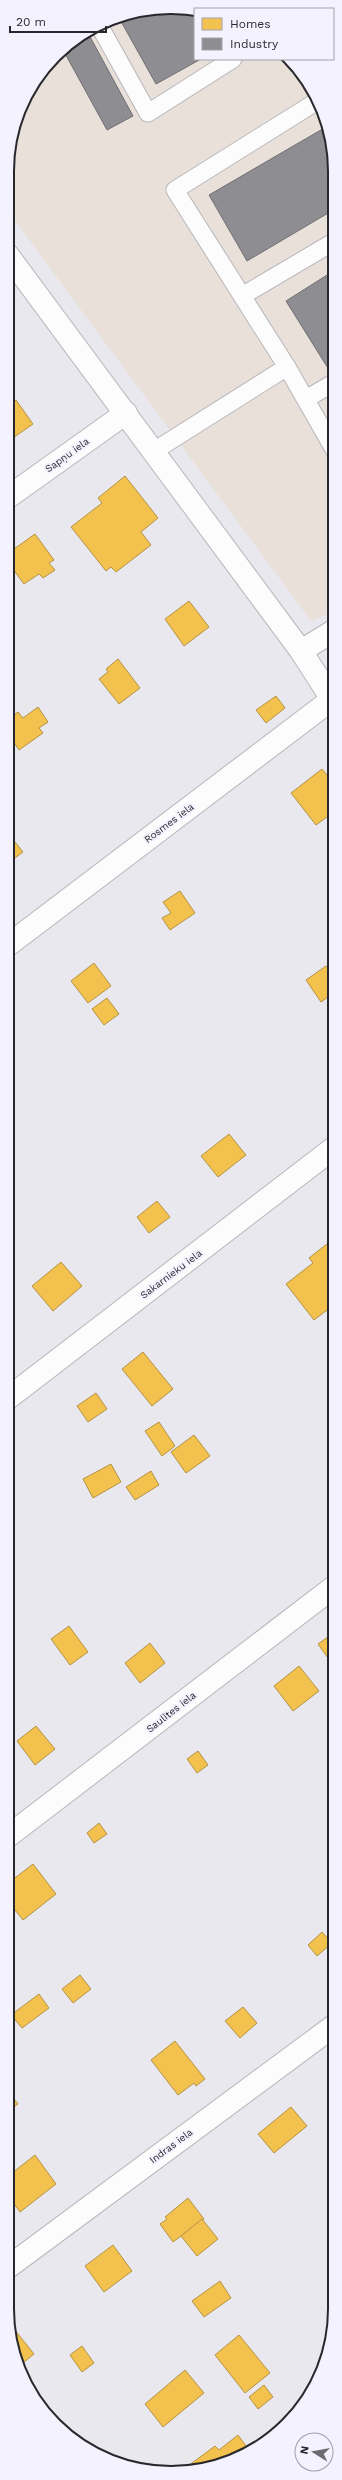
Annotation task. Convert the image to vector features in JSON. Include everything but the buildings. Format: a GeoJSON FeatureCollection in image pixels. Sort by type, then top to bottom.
{"type":"FeatureCollection","features":[{"type":"Feature","properties":{"kind":"street"},"geometry":{"type":"LineString","coordinates":[[14,263],[126,413],[301,652],[328,694]]}},
{"type":"Feature","properties":{"kind":"street","name":"Sapņu iela"},"geometry":{"type":"LineString","coordinates":[[14,493],[126,413]]}},
{"type":"Feature","properties":{"kind":"street"},"geometry":{"type":"LineString","coordinates":[[301,652],[328,635]]}},
{"type":"Feature","properties":{"kind":"street","name":"Rosmes iela"},"geometry":{"type":"LineString","coordinates":[[14,941],[328,706]]}},
{"type":"Feature","properties":{"kind":"street","name":"Sakarnieku iela"},"geometry":{"type":"LineString","coordinates":[[14,1395],[328,1152]]}},
{"type":"Feature","properties":{"kind":"street","name":"Saulītes iela"},"geometry":{"type":"LineString","coordinates":[[14,1832],[328,1591]]}},
{"type":"Feature","properties":{"kind":"street","name":"Indras iela"},"geometry":{"type":"LineString","coordinates":[[14,2263],[328,2030]]}},
{"type":"Feature","properties":{"kind":"lane"},"geometry":{"type":"LineString","coordinates":[[102,30],[148,113],[231,60]]}},
{"type":"Feature","properties":{"kind":"lane"},"geometry":{"type":"LineString","coordinates":[[313,104],[175,190],[288,367],[328,438]]}},
{"type":"Feature","properties":{"kind":"lane"},"geometry":{"type":"LineString","coordinates":[[242,296],[328,245]]}},
{"type":"Feature","properties":{"kind":"lane"},"geometry":{"type":"LineString","coordinates":[[154,451],[288,367]]}},
{"type":"Feature","properties":{"kind":"lane"},"geometry":{"type":"LineString","coordinates":[[306,399],[328,386]]}},
{"type":"Feature","properties":{"kind":"shaded area"},"geometry":{"type":"Polygon","coordinates":[[[161,14],[194,16],[194,60],[282,60],[302,84],[312,102],[323,130],[328,161],[328,614],[311,621],[14,219],[15,151],[22,121],[35,92],[46,75],[75,46],[102,30],[130,19],[161,14]]]}}]}
